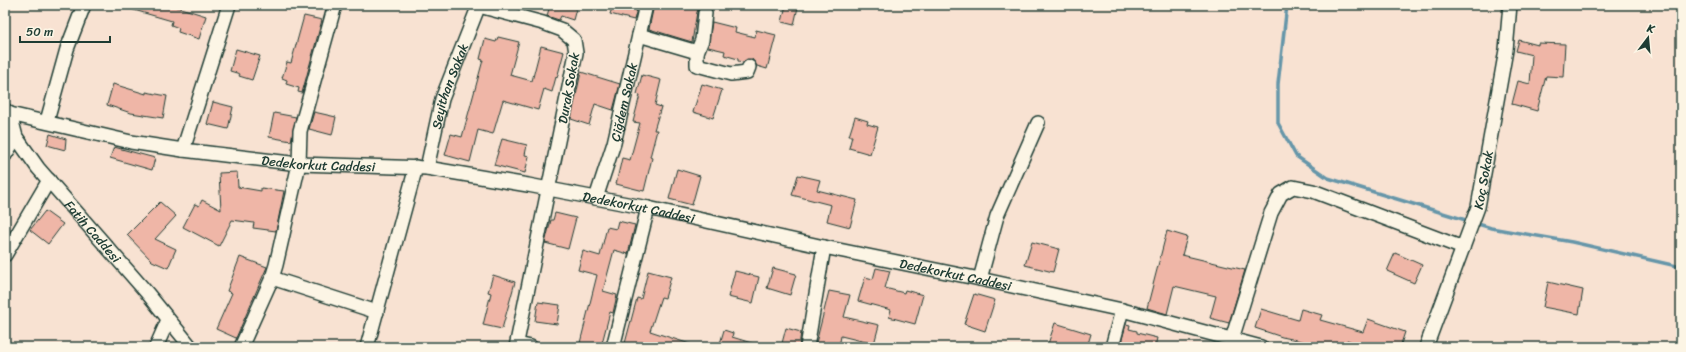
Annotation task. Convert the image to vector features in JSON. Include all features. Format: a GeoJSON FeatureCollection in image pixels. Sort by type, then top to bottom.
{"type":"FeatureCollection","features":[{"type":"Feature","properties":{"kind":"street"},"geometry":{"type":"LineString","coordinates":[[47,121],[67,49],[84,5]]}},
{"type":"Feature","properties":{"kind":"street"},"geometry":{"type":"LineString","coordinates":[[183,150],[229,5]]}},
{"type":"Feature","properties":{"kind":"street"},"geometry":{"type":"LineString","coordinates":[[241,347],[272,278],[299,164],[300,131],[335,5]]}},
{"type":"Feature","properties":{"kind":"street","name":"Seyithan Sokak"},"geometry":{"type":"LineString","coordinates":[[367,347],[442,99],[479,5]]}},
{"type":"Feature","properties":{"kind":"street","name":"Durak Sokak"},"geometry":{"type":"LineString","coordinates":[[479,5],[544,22],[562,30],[574,40],[576,54],[549,190]]}},
{"type":"Feature","properties":{"kind":"street","name":"Çiğdem Sokak"},"geometry":{"type":"LineString","coordinates":[[596,198],[614,142],[646,5]]}},
{"type":"Feature","properties":{"kind":"street","name":"Koç Sokak"},"geometry":{"type":"LineString","coordinates":[[1426,347],[1478,207],[1506,50],[1510,5]]}},
{"type":"Feature","properties":{"kind":"street"},"geometry":{"type":"LineString","coordinates":[[705,13],[702,40],[697,52],[697,65],[731,74],[747,72],[749,67]]}},
{"type":"Feature","properties":{"kind":"street"},"geometry":{"type":"LineString","coordinates":[[639,35],[697,52]]}},
{"type":"Feature","properties":{"kind":"street","name":"Dedekorkut Caddesi"},"geometry":{"type":"LineString","coordinates":[[8,112],[132,142],[183,150],[299,164],[422,168],[596,198],[1122,310],[1260,347]]}},
{"type":"Feature","properties":{"kind":"street","name":"Fatih Caddesi"},"geometry":{"type":"LineString","coordinates":[[8,112],[16,137],[49,180],[192,347]]}},
{"type":"Feature","properties":{"kind":"street"},"geometry":{"type":"LineString","coordinates":[[980,279],[997,216],[1038,124]]}},
{"type":"Feature","properties":{"kind":"street"},"geometry":{"type":"LineString","coordinates":[[5,155],[16,137]]}},
{"type":"Feature","properties":{"kind":"street"},"geometry":{"type":"LineString","coordinates":[[5,255],[49,180]]}},
{"type":"Feature","properties":{"kind":"street"},"geometry":{"type":"LineString","coordinates":[[1232,339],[1271,213],[1281,194],[1293,187],[1313,191],[1463,248]]}},
{"type":"Feature","properties":{"kind":"street"},"geometry":{"type":"LineString","coordinates":[[531,347],[516,345],[549,190]]}},
{"type":"Feature","properties":{"kind":"street"},"geometry":{"type":"LineString","coordinates":[[613,347],[648,208]]}},
{"type":"Feature","properties":{"kind":"street"},"geometry":{"type":"LineString","coordinates":[[807,347],[824,247]]}},
{"type":"Feature","properties":{"kind":"street"},"geometry":{"type":"LineString","coordinates":[[272,278],[377,312]]}},
{"type":"Feature","properties":{"kind":"street"},"geometry":{"type":"LineString","coordinates":[[1112,347],[1122,310]]}},
{"type":"Feature","properties":{"kind":"street"},"geometry":{"type":"LineString","coordinates":[[156,347],[168,320]]}},
{"type":"Feature","properties":{"kind":"building"},"geometry":{"type":"Polygon","coordinates":[[[127,5],[171,5],[206,16],[199,39],[178,32],[179,28],[171,25],[172,21],[127,8],[127,5]]]}},
{"type":"Feature","properties":{"kind":"building"},"geometry":{"type":"Polygon","coordinates":[[[550,5],[577,5],[573,20],[561,16],[559,20],[547,16],[550,5]]]}},
{"type":"Feature","properties":{"kind":"building"},"geometry":{"type":"Polygon","coordinates":[[[613,5],[638,5],[634,20],[610,14],[613,5]]]}},
{"type":"Feature","properties":{"kind":"building"},"geometry":{"type":"Polygon","coordinates":[[[654,5],[700,5],[697,12],[692,42],[649,29],[654,5]]]}},
{"type":"Feature","properties":{"kind":"building"},"geometry":{"type":"Polygon","coordinates":[[[786,5],[798,7],[794,25],[782,22],[786,5]]]}},
{"type":"Feature","properties":{"kind":"building"},"geometry":{"type":"Polygon","coordinates":[[[304,16],[322,20],[302,93],[298,92],[299,88],[286,84],[287,80],[282,78],[287,62],[291,63],[304,16]]]}},
{"type":"Feature","properties":{"kind":"building"},"geometry":{"type":"Polygon","coordinates":[[[712,22],[736,28],[735,32],[755,37],[756,30],[776,35],[767,69],[757,66],[752,59],[747,59],[743,62],[738,61],[738,59],[724,55],[725,51],[708,47],[712,22]]]}},
{"type":"Feature","properties":{"kind":"building"},"geometry":{"type":"Polygon","coordinates":[[[498,37],[519,42],[510,75],[532,81],[541,46],[564,52],[552,92],[544,89],[538,110],[503,100],[493,134],[478,130],[470,162],[445,155],[451,134],[462,137],[483,60],[480,59],[485,39],[496,42],[498,37]]]}},
{"type":"Feature","properties":{"kind":"building"},"geometry":{"type":"Polygon","coordinates":[[[1519,40],[1538,45],[1538,43],[1565,44],[1563,77],[1546,76],[1537,111],[1512,104],[1518,81],[1530,84],[1532,55],[1516,51],[1519,40]]]}},
{"type":"Feature","properties":{"kind":"building"},"geometry":{"type":"Polygon","coordinates":[[[236,49],[260,56],[252,80],[239,76],[240,74],[230,71],[236,49]]]}},
{"type":"Feature","properties":{"kind":"building"},"geometry":{"type":"Polygon","coordinates":[[[581,72],[620,84],[613,110],[595,104],[589,125],[571,119],[581,72]]]}},
{"type":"Feature","properties":{"kind":"building"},"geometry":{"type":"Polygon","coordinates":[[[642,75],[661,80],[655,105],[661,107],[654,130],[657,130],[650,157],[652,158],[644,191],[616,184],[622,158],[630,160],[640,123],[633,122],[640,95],[637,94],[642,75]]]}},
{"type":"Feature","properties":{"kind":"building"},"geometry":{"type":"Polygon","coordinates":[[[113,84],[146,94],[146,92],[167,96],[163,118],[131,113],[107,105],[113,84]]]}},
{"type":"Feature","properties":{"kind":"building"},"geometry":{"type":"Polygon","coordinates":[[[702,84],[722,90],[713,118],[693,112],[702,84]]]}},
{"type":"Feature","properties":{"kind":"building"},"geometry":{"type":"Polygon","coordinates":[[[213,102],[233,107],[228,129],[207,124],[213,102]]]}},
{"type":"Feature","properties":{"kind":"building"},"geometry":{"type":"Polygon","coordinates":[[[314,112],[336,117],[332,135],[309,129],[314,112]]]}},
{"type":"Feature","properties":{"kind":"building"},"geometry":{"type":"Polygon","coordinates":[[[274,113],[296,117],[291,141],[269,137],[274,113]]]}},
{"type":"Feature","properties":{"kind":"building"},"geometry":{"type":"Polygon","coordinates":[[[855,117],[868,121],[867,124],[878,127],[870,154],[849,148],[852,136],[849,136],[855,117]]]}},
{"type":"Feature","properties":{"kind":"building"},"geometry":{"type":"Polygon","coordinates":[[[50,134],[66,139],[65,150],[47,145],[50,134]]]}},
{"type":"Feature","properties":{"kind":"building"},"geometry":{"type":"Polygon","coordinates":[[[502,139],[527,145],[525,155],[529,156],[525,173],[494,165],[502,139]]]}},
{"type":"Feature","properties":{"kind":"building"},"geometry":{"type":"Polygon","coordinates":[[[114,147],[155,158],[152,170],[110,158],[114,147]]]}},
{"type":"Feature","properties":{"kind":"building"},"geometry":{"type":"Polygon","coordinates":[[[677,169],[700,176],[692,205],[669,199],[677,169]]]}},
{"type":"Feature","properties":{"kind":"building"},"geometry":{"type":"Polygon","coordinates":[[[237,172],[238,187],[261,191],[261,188],[284,191],[276,231],[253,228],[254,223],[232,220],[219,246],[183,227],[195,204],[199,206],[202,200],[221,210],[219,173],[237,172]]]}},
{"type":"Feature","properties":{"kind":"building"},"geometry":{"type":"Polygon","coordinates":[[[798,175],[820,180],[817,190],[857,200],[850,227],[827,221],[831,205],[792,195],[798,175]]]}},
{"type":"Feature","properties":{"kind":"building"},"geometry":{"type":"Polygon","coordinates":[[[160,202],[176,216],[155,239],[176,249],[168,268],[152,261],[127,235],[160,202]]]}},
{"type":"Feature","properties":{"kind":"building"},"geometry":{"type":"Polygon","coordinates":[[[45,211],[63,224],[48,244],[30,230],[45,211]]]}},
{"type":"Feature","properties":{"kind":"building"},"geometry":{"type":"Polygon","coordinates":[[[555,213],[576,218],[568,249],[545,243],[551,220],[553,220],[555,213]]]}},
{"type":"Feature","properties":{"kind":"building"},"geometry":{"type":"Polygon","coordinates":[[[618,221],[635,225],[628,254],[614,250],[603,291],[617,295],[613,313],[610,312],[601,347],[580,343],[597,275],[578,270],[583,251],[600,256],[607,227],[616,229],[618,221]]]}},
{"type":"Feature","properties":{"kind":"building"},"geometry":{"type":"Polygon","coordinates":[[[1167,231],[1187,237],[1182,255],[1245,270],[1229,323],[1210,318],[1216,296],[1174,286],[1167,314],[1147,308],[1167,231]]]}},
{"type":"Feature","properties":{"kind":"building"},"geometry":{"type":"Polygon","coordinates":[[[1032,242],[1059,249],[1053,272],[1025,265],[1032,242]]]}},
{"type":"Feature","properties":{"kind":"building"},"geometry":{"type":"Polygon","coordinates":[[[1395,253],[1422,265],[1414,283],[1387,271],[1395,253]]]}},
{"type":"Feature","properties":{"kind":"building"},"geometry":{"type":"Polygon","coordinates":[[[240,257],[267,267],[236,338],[216,329],[232,293],[227,291],[240,257]]]}},
{"type":"Feature","properties":{"kind":"building"},"geometry":{"type":"Polygon","coordinates":[[[773,268],[796,274],[790,295],[767,288],[773,268]]]}},
{"type":"Feature","properties":{"kind":"building"},"geometry":{"type":"Polygon","coordinates":[[[876,268],[890,271],[885,288],[904,293],[905,290],[923,295],[915,324],[889,317],[891,310],[858,301],[865,277],[873,279],[876,268]]]}},
{"type":"Feature","properties":{"kind":"building"},"geometry":{"type":"Polygon","coordinates":[[[648,271],[671,277],[665,298],[661,297],[650,331],[693,345],[693,347],[624,347],[637,298],[641,299],[648,271]]]}},
{"type":"Feature","properties":{"kind":"building"},"geometry":{"type":"Polygon","coordinates":[[[735,271],[759,277],[753,303],[728,297],[735,271]]]}},
{"type":"Feature","properties":{"kind":"building"},"geometry":{"type":"Polygon","coordinates":[[[493,275],[515,282],[502,329],[483,325],[491,293],[488,292],[493,275]]]}},
{"type":"Feature","properties":{"kind":"building"},"geometry":{"type":"Polygon","coordinates":[[[1548,282],[1583,290],[1579,314],[1543,307],[1548,282]]]}},
{"type":"Feature","properties":{"kind":"building"},"geometry":{"type":"Polygon","coordinates":[[[829,291],[850,295],[844,317],[879,325],[874,344],[841,336],[839,347],[815,347],[829,291]]]}},
{"type":"Feature","properties":{"kind":"building"},"geometry":{"type":"Polygon","coordinates":[[[974,294],[995,300],[985,331],[964,324],[974,294]]]}},
{"type":"Feature","properties":{"kind":"building"},"geometry":{"type":"Polygon","coordinates":[[[538,302],[560,305],[557,324],[535,321],[538,302]]]}},
{"type":"Feature","properties":{"kind":"building"},"geometry":{"type":"Polygon","coordinates":[[[1261,309],[1298,320],[1301,309],[1322,315],[1320,320],[1363,332],[1368,319],[1405,332],[1400,347],[1367,347],[1347,340],[1345,347],[1320,347],[1321,345],[1282,337],[1255,328],[1261,309]]]}},
{"type":"Feature","properties":{"kind":"building"},"geometry":{"type":"Polygon","coordinates":[[[1055,323],[1091,334],[1087,347],[1047,347],[1055,323]]]}},
{"type":"Feature","properties":{"kind":"building"},"geometry":{"type":"Polygon","coordinates":[[[1126,324],[1130,325],[1129,329],[1137,331],[1137,333],[1157,338],[1155,347],[1120,347],[1126,324]]]}},
{"type":"Feature","properties":{"kind":"building"},"geometry":{"type":"Polygon","coordinates":[[[786,328],[801,332],[799,347],[781,347],[786,328]]]}},
{"type":"Feature","properties":{"kind":"building"},"geometry":{"type":"Polygon","coordinates":[[[724,330],[733,333],[732,337],[758,345],[757,347],[719,347],[724,330]]]}},
{"type":"Feature","properties":{"kind":"waterway"},"geometry":{"type":"LineString","coordinates":[[1287,5],[1278,84],[1278,123],[1296,156],[1328,178],[1469,221]]}},
{"type":"Feature","properties":{"kind":"waterway"},"geometry":{"type":"LineString","coordinates":[[1475,223],[1491,228],[1572,242],[1681,267]]}}]}
